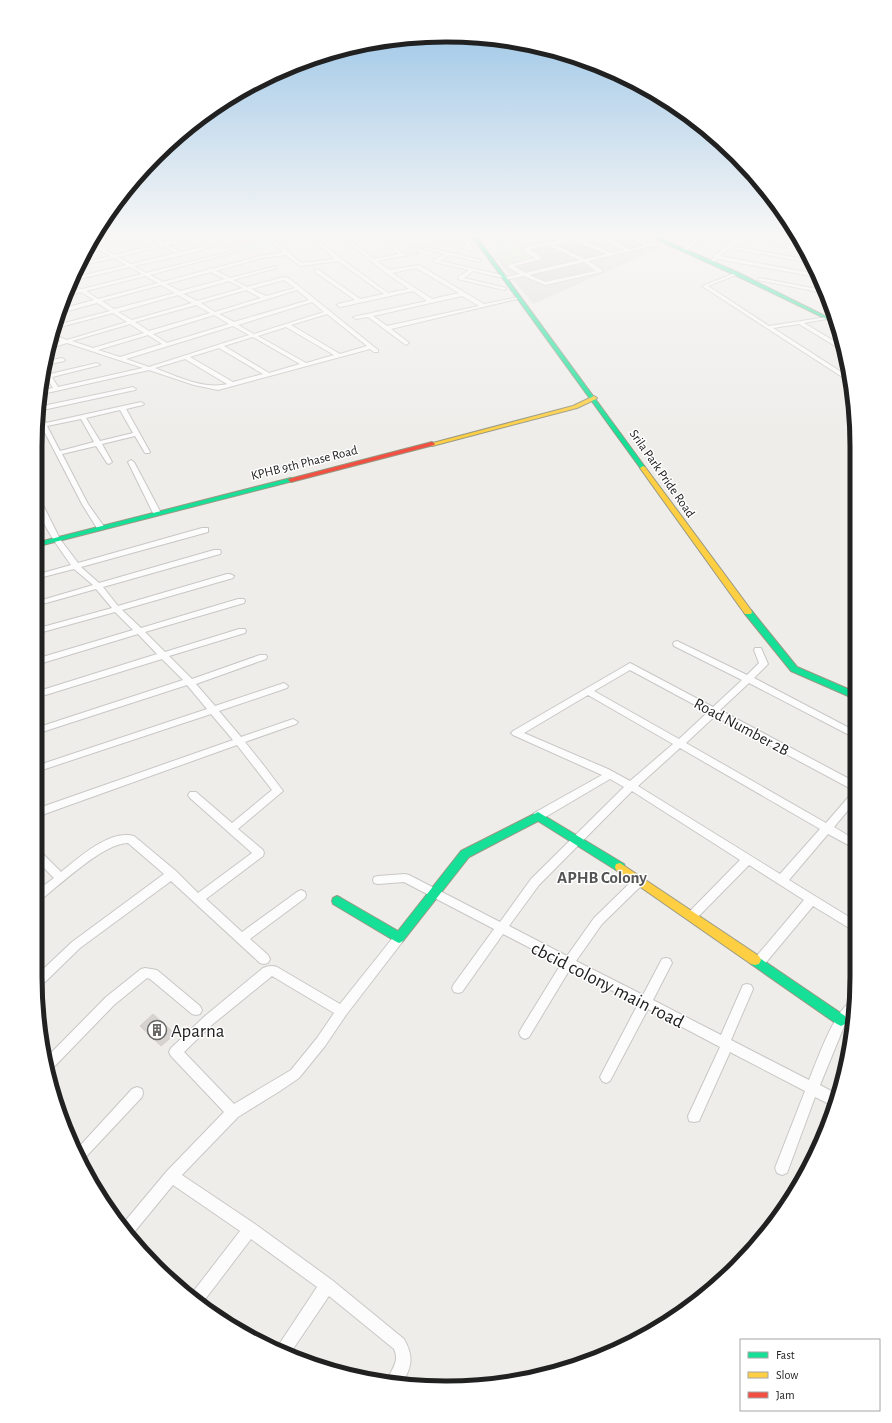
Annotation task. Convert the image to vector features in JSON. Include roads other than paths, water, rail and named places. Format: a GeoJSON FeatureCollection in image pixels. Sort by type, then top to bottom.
{"type":"FeatureCollection","features":[{"type":"Feature","properties":{"kind":"street"},"geometry":{"type":"LineString","coordinates":[[66,310],[93,302]]}},
{"type":"Feature","properties":{"kind":"street"},"geometry":{"type":"LineString","coordinates":[[100,302],[167,345]]}},
{"type":"Feature","properties":{"kind":"street"},"geometry":{"type":"LineString","coordinates":[[60,326],[145,302]]}},
{"type":"Feature","properties":{"kind":"street"},"geometry":{"type":"LineString","coordinates":[[92,350],[250,302]]}},
{"type":"Feature","properties":{"kind":"street"},"geometry":{"type":"LineString","coordinates":[[120,359],[305,302]]}},
{"type":"Feature","properties":{"kind":"street"},"geometry":{"type":"LineString","coordinates":[[316,302],[376,351]]}},
{"type":"Feature","properties":{"kind":"street"},"geometry":{"type":"LineString","coordinates":[[340,305],[352,302]]}},
{"type":"Feature","properties":{"kind":"street"},"geometry":{"type":"LineString","coordinates":[[356,317],[425,302]]}},
{"type":"Feature","properties":{"kind":"street"},"geometry":{"type":"LineString","coordinates":[[477,302],[483,306]]}},
{"type":"Feature","properties":{"kind":"street"},"geometry":{"type":"LineString","coordinates":[[387,328],[499,302]]}},
{"type":"Feature","properties":{"kind":"street","name":"Srila Park Pride Road"},"geometry":{"type":"LineString","coordinates":[[522,302],[594,398],[747,611],[794,669],[850,694]]}},
{"type":"Feature","properties":{"kind":"street"},"geometry":{"type":"LineString","coordinates":[[730,302],[844,376]]}},
{"type":"Feature","properties":{"kind":"street"},"geometry":{"type":"LineString","coordinates":[[794,302],[830,320]]}},
{"type":"Feature","properties":{"kind":"street"},"geometry":{"type":"LineString","coordinates":[[55,345],[196,303],[306,365]]}},
{"type":"Feature","properties":{"kind":"street"},"geometry":{"type":"LineString","coordinates":[[45,392],[147,369],[328,312]]}},
{"type":"Feature","properties":{"kind":"street"},"geometry":{"type":"LineString","coordinates":[[369,315],[406,343]]}},
{"type":"Feature","properties":{"kind":"street"},"geometry":{"type":"LineString","coordinates":[[770,328],[825,318]]}},
{"type":"Feature","properties":{"kind":"street"},"geometry":{"type":"LineString","coordinates":[[800,323],[837,345]]}},
{"type":"Feature","properties":{"kind":"street"},"geometry":{"type":"LineString","coordinates":[[286,325],[340,356]]}},
{"type":"Feature","properties":{"kind":"street"},"geometry":{"type":"LineString","coordinates":[[57,337],[147,369],[210,388],[233,385],[370,347]]}},
{"type":"Feature","properties":{"kind":"street"},"geometry":{"type":"LineString","coordinates":[[220,346],[269,375]]}},
{"type":"Feature","properties":{"kind":"street"},"geometry":{"type":"LineString","coordinates":[[186,357],[233,385]]}},
{"type":"Feature","properties":{"kind":"street"},"geometry":{"type":"LineString","coordinates":[[51,362],[62,360]]}},
{"type":"Feature","properties":{"kind":"street"},"geometry":{"type":"LineString","coordinates":[[48,376],[97,365]]}},
{"type":"Feature","properties":{"kind":"street"},"geometry":{"type":"LineString","coordinates":[[48,376],[56,390]]}},
{"type":"Feature","properties":{"kind":"street"},"geometry":{"type":"LineString","coordinates":[[44,408],[133,389]]}},
{"type":"Feature","properties":{"kind":"street","name":"KPHB 9th Phase Road"},"geometry":{"type":"LineString","coordinates":[[42,543],[575,407],[594,398]]}},
{"type":"Feature","properties":{"kind":"street"},"geometry":{"type":"LineString","coordinates":[[43,426],[141,404]]}},
{"type":"Feature","properties":{"kind":"street","name":"KPHB 9th Phase Road"},"geometry":{"type":"LineString","coordinates":[[575,407],[600,407]]}},
{"type":"Feature","properties":{"kind":"street"},"geometry":{"type":"LineString","coordinates":[[122,408],[148,452]]}},
{"type":"Feature","properties":{"kind":"street"},"geometry":{"type":"LineString","coordinates":[[83,417],[109,462]]}},
{"type":"Feature","properties":{"kind":"street"},"geometry":{"type":"LineString","coordinates":[[43,429],[59,453],[85,504],[101,528]]}},
{"type":"Feature","properties":{"kind":"street"},"geometry":{"type":"LineString","coordinates":[[59,453],[136,434]]}},
{"type":"Feature","properties":{"kind":"street"},"geometry":{"type":"LineString","coordinates":[[131,462],[157,513]]}},
{"type":"Feature","properties":{"kind":"street"},"geometry":{"type":"LineString","coordinates":[[42,511],[56,539],[76,566],[98,586],[117,609],[190,682],[278,791],[231,829]]}},
{"type":"Feature","properties":{"kind":"street"},"geometry":{"type":"LineString","coordinates":[[42,575],[205,530]]}},
{"type":"Feature","properties":{"kind":"street"},"geometry":{"type":"LineString","coordinates":[[42,602],[217,552]]}},
{"type":"Feature","properties":{"kind":"street"},"geometry":{"type":"LineString","coordinates":[[42,630],[230,576]]}},
{"type":"Feature","properties":{"kind":"street"},"geometry":{"type":"LineString","coordinates":[[42,659],[241,601]]}},
{"type":"Feature","properties":{"kind":"street"},"geometry":{"type":"LineString","coordinates":[[42,693],[242,631]]}},
{"type":"Feature","properties":{"kind":"street"},"geometry":{"type":"LineString","coordinates":[[677,644],[850,732]]}},
{"type":"Feature","properties":{"kind":"street"},"geometry":{"type":"LineString","coordinates":[[458,988],[535,882],[576,839],[631,786],[680,743],[764,664],[758,650]]}},
{"type":"Feature","properties":{"kind":"street"},"geometry":{"type":"LineString","coordinates":[[42,729],[190,682],[263,657]]}},
{"type":"Feature","properties":{"kind":"street","name":"Road Number 2B"},"geometry":{"type":"LineString","coordinates":[[588,691],[630,666],[850,785]]}},
{"type":"Feature","properties":{"kind":"street"},"geometry":{"type":"LineString","coordinates":[[42,767],[284,686]]}},
{"type":"Feature","properties":{"kind":"street"},"geometry":{"type":"LineString","coordinates":[[850,842],[588,691],[516,733],[609,774],[631,786],[850,923]]}},
{"type":"Feature","properties":{"kind":"street"},"geometry":{"type":"LineString","coordinates":[[42,811],[238,740],[293,722]]}},
{"type":"Feature","properties":{"kind":"street"},"geometry":{"type":"LineString","coordinates":[[129,1228],[172,1176],[233,1112],[276,1087],[294,1074],[321,1042],[342,1011],[465,854],[538,816],[609,774]]}},
{"type":"Feature","properties":{"kind":"street"},"geometry":{"type":"LineString","coordinates":[[194,795],[259,853],[198,899]]}},
{"type":"Feature","properties":{"kind":"street"},"geometry":{"type":"LineString","coordinates":[[782,880],[850,801]]}},
{"type":"Feature","properties":{"kind":"street"},"geometry":{"type":"LineString","coordinates":[[538,816],[640,880],[841,1020]]}},
{"type":"Feature","properties":{"kind":"street"},"geometry":{"type":"LineString","coordinates":[[42,891],[108,844],[124,838],[130,839],[172,874],[264,959]]}},
{"type":"Feature","properties":{"kind":"street"},"geometry":{"type":"LineString","coordinates":[[692,916],[748,859]]}},
{"type":"Feature","properties":{"kind":"street"},"geometry":{"type":"LineString","coordinates":[[42,861],[61,878]]}},
{"type":"Feature","properties":{"kind":"street"},"geometry":{"type":"LineString","coordinates":[[42,976],[76,945],[172,874]]}},
{"type":"Feature","properties":{"kind":"street","name":"cbcid colony main road"},"geometry":{"type":"LineString","coordinates":[[378,880],[405,878],[500,929],[831,1098]]}},
{"type":"Feature","properties":{"kind":"street"},"geometry":{"type":"LineString","coordinates":[[525,1034],[568,963],[598,921],[640,880]]}},
{"type":"Feature","properties":{"kind":"street"},"geometry":{"type":"LineString","coordinates":[[243,938],[302,895]]}},
{"type":"Feature","properties":{"kind":"street"},"geometry":{"type":"LineString","coordinates":[[759,962],[812,899]]}},
{"type":"Feature","properties":{"kind":"street"},"geometry":{"type":"LineString","coordinates":[[337,901],[399,938]]}},
{"type":"Feature","properties":{"kind":"street"},"geometry":{"type":"LineString","coordinates":[[606,1077],[666,963]]}},
{"type":"Feature","properties":{"kind":"street"},"geometry":{"type":"LineString","coordinates":[[233,1112],[175,1052],[209,1020],[266,972],[273,971],[342,1011]]}},
{"type":"Feature","properties":{"kind":"street"},"geometry":{"type":"LineString","coordinates":[[51,1062],[110,1001],[146,973],[153,974],[196,1010]]}},
{"type":"Feature","properties":{"kind":"street"},"geometry":{"type":"LineString","coordinates":[[694,1116],[726,1044],[747,989]]}},
{"type":"Feature","properties":{"kind":"street"},"geometry":{"type":"LineString","coordinates":[[782,1168],[812,1088],[841,1020],[848,1011]]}},
{"type":"Feature","properties":{"kind":"street"},"geometry":{"type":"LineString","coordinates":[[82,1152],[137,1093]]}},
{"type":"Feature","properties":{"kind":"street"},"geometry":{"type":"LineString","coordinates":[[172,1176],[250,1229],[327,1285],[399,1344],[404,1352],[404,1358],[401,1372],[397,1378]]}},
{"type":"Feature","properties":{"kind":"street"},"geometry":{"type":"LineString","coordinates":[[198,1296],[250,1229]]}},
{"type":"Feature","properties":{"kind":"street"},"geometry":{"type":"LineString","coordinates":[[285,1347],[327,1285]]}},
{"type":"Feature","properties":{"kind":"place","name":"Aparna"},"geometry":{"type":"Point","coordinates":[157,1030]}},
{"type":"Feature","properties":{"kind":"district","name":"APHB Colony"},"geometry":{"type":"Point","coordinates":[602,877]}}]}
